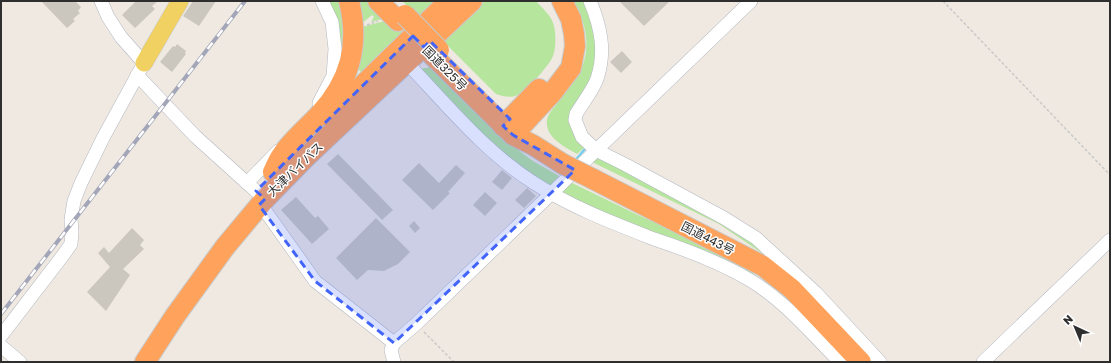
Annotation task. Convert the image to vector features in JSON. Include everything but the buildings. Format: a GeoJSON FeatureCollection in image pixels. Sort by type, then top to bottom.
{"type":"FeatureCollection","features":[{"type":"Feature","properties":{"kind":"highway"},"geometry":{"type":"LineString","coordinates":[[273,172],[282,154],[335,96],[346,75],[352,54],[354,36],[353,17],[349,1]]}},
{"type":"Feature","properties":{"kind":"highway","name":"国道325号"},"geometry":{"type":"LineString","coordinates":[[378,1],[395,19],[436,52],[511,127]]}},
{"type":"Feature","properties":{"kind":"highway","name":"国道325号"},"geometry":{"type":"LineString","coordinates":[[390,1],[395,19]]}},
{"type":"Feature","properties":{"kind":"highway","name":"大津バイパス"},"geometry":{"type":"LineString","coordinates":[[144,362],[225,247],[257,194],[273,172],[449,1]]}},
{"type":"Feature","properties":{"kind":"highway","name":"大津バイパス"},"geometry":{"type":"LineString","coordinates":[[133,362],[165,308],[217,237],[257,194],[306,157],[407,64],[472,1]]}},
{"type":"Feature","properties":{"kind":"highway"},"geometry":{"type":"LineString","coordinates":[[511,127],[544,84],[560,60],[563,45],[562,26],[547,1]]}},
{"type":"Feature","properties":{"kind":"highway"},"geometry":{"type":"LineString","coordinates":[[511,127],[552,93],[571,68],[575,46],[574,34],[571,19],[562,1]]}},
{"type":"Feature","properties":{"kind":"highway","name":"国道443号"},"geometry":{"type":"LineString","coordinates":[[511,127],[533,145],[563,164],[763,266],[803,299],[861,362]]}},
{"type":"Feature","properties":{"kind":"main road"},"geometry":{"type":"LineString","coordinates":[[141,69],[180,1]]}},
{"type":"Feature","properties":{"kind":"street"},"geometry":{"type":"LineString","coordinates":[[101,1],[108,17],[141,69],[195,136],[257,194],[266,212],[315,281],[394,343]]}},
{"type":"Feature","properties":{"kind":"street"},"geometry":{"type":"LineString","coordinates":[[257,194],[318,104],[333,76],[335,65],[335,40],[332,22],[322,1]]}},
{"type":"Feature","properties":{"kind":"street"},"geometry":{"type":"LineString","coordinates":[[590,1],[600,30],[602,57],[596,80],[576,114],[575,120],[582,137],[596,150],[724,218],[756,238],[816,293],[880,362]]}},
{"type":"Feature","properties":{"kind":"street"},"geometry":{"type":"LineString","coordinates":[[394,362],[391,350],[394,343],[416,324],[751,1]]}},
{"type":"Feature","properties":{"kind":"street"},"geometry":{"type":"LineString","coordinates":[[407,64],[490,150],[507,164],[551,194],[606,220],[698,254],[749,280],[774,297],[840,362]]}},
{"type":"Feature","properties":{"kind":"street"},"geometry":{"type":"LineString","coordinates":[[1,336],[71,244],[71,219],[74,201],[103,138],[141,69]]}},
{"type":"Feature","properties":{"kind":"street"},"geometry":{"type":"LineString","coordinates":[[983,362],[1110,240]]}},
{"type":"Feature","properties":{"kind":"street"},"geometry":{"type":"LineString","coordinates":[[1,346],[20,362]]}},
{"type":"Feature","properties":{"kind":"path"},"geometry":{"type":"LineString","coordinates":[[943,1],[1110,174]]}},
{"type":"Feature","properties":{"kind":"path"},"geometry":{"type":"LineString","coordinates":[[363,26],[395,19]]}},
{"type":"Feature","properties":{"kind":"path"},"geometry":{"type":"LineString","coordinates":[[416,324],[454,362]]}},
{"type":"Feature","properties":{"kind":"highlighted area"},"geometry":{"type":"Polygon","coordinates":[[[413,36],[424,47],[430,41],[510,119],[503,126],[513,135],[575,170],[394,343],[315,281],[259,205],[265,199],[256,191],[413,36]]]}},
{"type":"Feature","properties":{"kind":"green space"},"geometry":{"type":"Polygon","coordinates":[[[326,1],[344,1],[344,62],[338,45],[342,48],[343,45],[337,39],[326,1]]]}},
{"type":"Feature","properties":{"kind":"green space"},"geometry":{"type":"Polygon","coordinates":[[[352,1],[373,1],[390,17],[371,22],[374,17],[372,15],[360,25],[362,27],[392,19],[404,30],[361,72],[353,64],[352,1]]]}},
{"type":"Feature","properties":{"kind":"green space"},"geometry":{"type":"Polygon","coordinates":[[[402,1],[436,1],[419,17],[402,1]]]}},
{"type":"Feature","properties":{"kind":"green space"},"geometry":{"type":"Polygon","coordinates":[[[485,1],[536,1],[553,22],[555,29],[555,49],[551,60],[525,90],[513,97],[496,94],[443,41],[485,1]]]}},
{"type":"Feature","properties":{"kind":"green space"},"geometry":{"type":"Polygon","coordinates":[[[573,1],[587,1],[592,10],[598,63],[577,106],[587,150],[585,147],[577,154],[554,139],[548,130],[547,125],[547,118],[550,112],[578,75],[586,54],[586,35],[584,26],[578,9],[573,1]]]}},
{"type":"Feature","properties":{"kind":"green space"},"geometry":{"type":"Polygon","coordinates":[[[431,67],[517,149],[533,161],[559,176],[548,188],[503,156],[420,69],[431,67]]]}},
{"type":"Feature","properties":{"kind":"green space"},"geometry":{"type":"Polygon","coordinates":[[[596,155],[739,230],[775,262],[719,224],[590,161],[596,155]]]}},
{"type":"Feature","properties":{"kind":"green space"},"geometry":{"type":"Polygon","coordinates":[[[568,181],[638,215],[711,247],[748,269],[848,362],[843,362],[783,302],[561,195],[568,181]]]}},
{"type":"Feature","properties":{"kind":"waterway"},"geometry":{"type":"LineString","coordinates":[[574,162],[584,150]]}},
{"type":"Feature","properties":{"kind":"railway"},"geometry":{"type":"LineString","coordinates":[[1,314],[245,1]]}}]}
